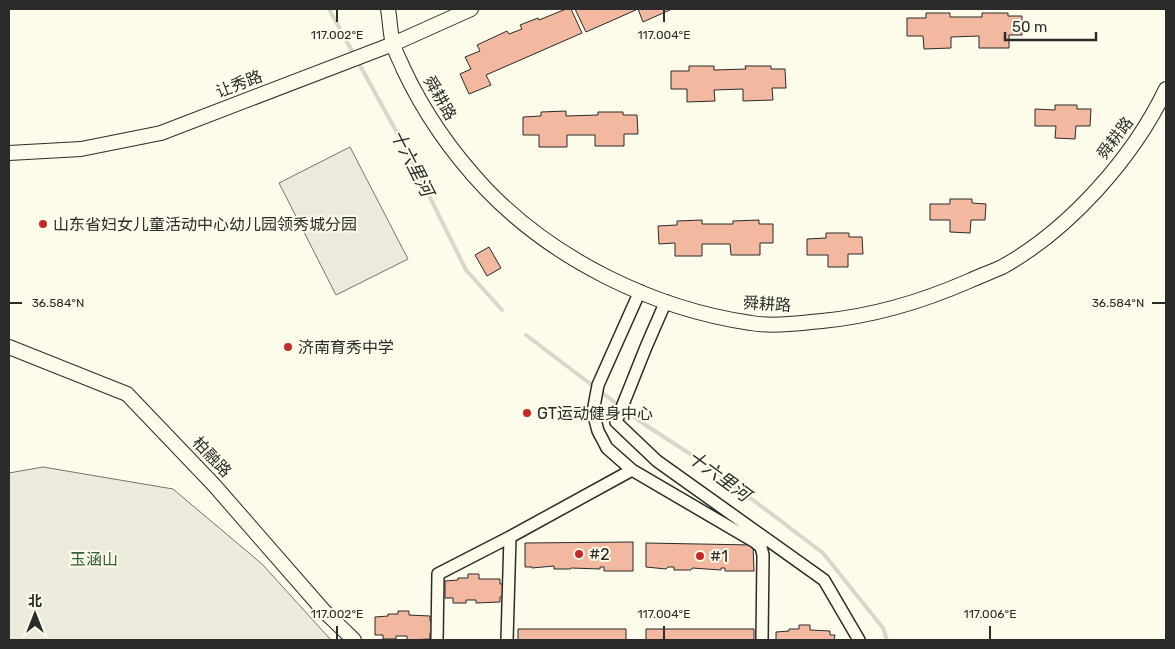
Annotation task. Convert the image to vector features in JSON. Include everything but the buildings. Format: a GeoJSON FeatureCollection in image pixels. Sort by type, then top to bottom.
{"type":"FeatureCollection","features":[{"type":"Feature","properties":{"kind":"street","name":"舜耕路"},"geometry":{"type":"LineString","coordinates":[[388,9],[393,44],[415,94],[446,142],[468,170],[494,198],[521,222],[589,268],[640,292],[689,310],[753,324],[796,323],[871,314],[904,306],[954,288],[1002,267],[1038,244],[1072,215],[1102,184],[1129,152],[1153,116],[1166,90]]}},
{"type":"Feature","properties":{"kind":"street","name":"让秀路"},"geometry":{"type":"LineString","coordinates":[[9,153],[81,149],[161,133],[393,44],[471,9]]}},
{"type":"Feature","properties":{"kind":"street"},"geometry":{"type":"LineString","coordinates":[[640,292],[597,391],[593,412],[598,431],[607,448],[632,470],[761,547],[763,555],[762,640]]}},
{"type":"Feature","properties":{"kind":"street"},"geometry":{"type":"LineString","coordinates":[[666,301],[616,422],[657,461],[824,580],[859,640]]}},
{"type":"Feature","properties":{"kind":"street","name":"柏融路"},"geometry":{"type":"LineString","coordinates":[[9,347],[127,394],[214,485],[324,611],[354,640]]}},
{"type":"Feature","properties":{"kind":"street"},"geometry":{"type":"LineString","coordinates":[[437,640],[438,574],[632,470]]}},
{"type":"Feature","properties":{"kind":"street"},"geometry":{"type":"LineString","coordinates":[[507,640],[510,537]]}},
{"type":"Feature","properties":{"kind":"green space"},"geometry":{"type":"Polygon","coordinates":[[[350,147],[408,259],[336,295],[279,183],[350,147]]]}},
{"type":"Feature","properties":{"kind":"green space","name":"玉涵山"},"geometry":{"type":"Polygon","coordinates":[[[43,467],[173,489],[262,564],[331,640],[9,640],[9,473],[43,467]]]}},
{"type":"Feature","properties":{"kind":"waterway","name":"十六里河"},"geometry":{"type":"LineString","coordinates":[[329,9],[407,151],[466,270],[502,310]]}},
{"type":"Feature","properties":{"kind":"waterway","name":"十六里河"},"geometry":{"type":"LineString","coordinates":[[526,335],[638,420],[707,465],[823,553],[883,628],[887,640]]}},
{"type":"Feature","properties":{"kind":"place","name":"山东省妇女儿童活动中心幼儿园领秀城分园"},"geometry":{"type":"Point","coordinates":[43,224]}},
{"type":"Feature","properties":{"kind":"place","name":"济南育秀中学"},"geometry":{"type":"Point","coordinates":[288,347]}},
{"type":"Feature","properties":{"kind":"place","name":"GT运动健身中心"},"geometry":{"type":"Point","coordinates":[527,413]}},
{"type":"Feature","properties":{"kind":"place","name":"#2"},"geometry":{"type":"Point","coordinates":[579,554]}},
{"type":"Feature","properties":{"kind":"place","name":"#1"},"geometry":{"type":"Point","coordinates":[700,556]}}]}
